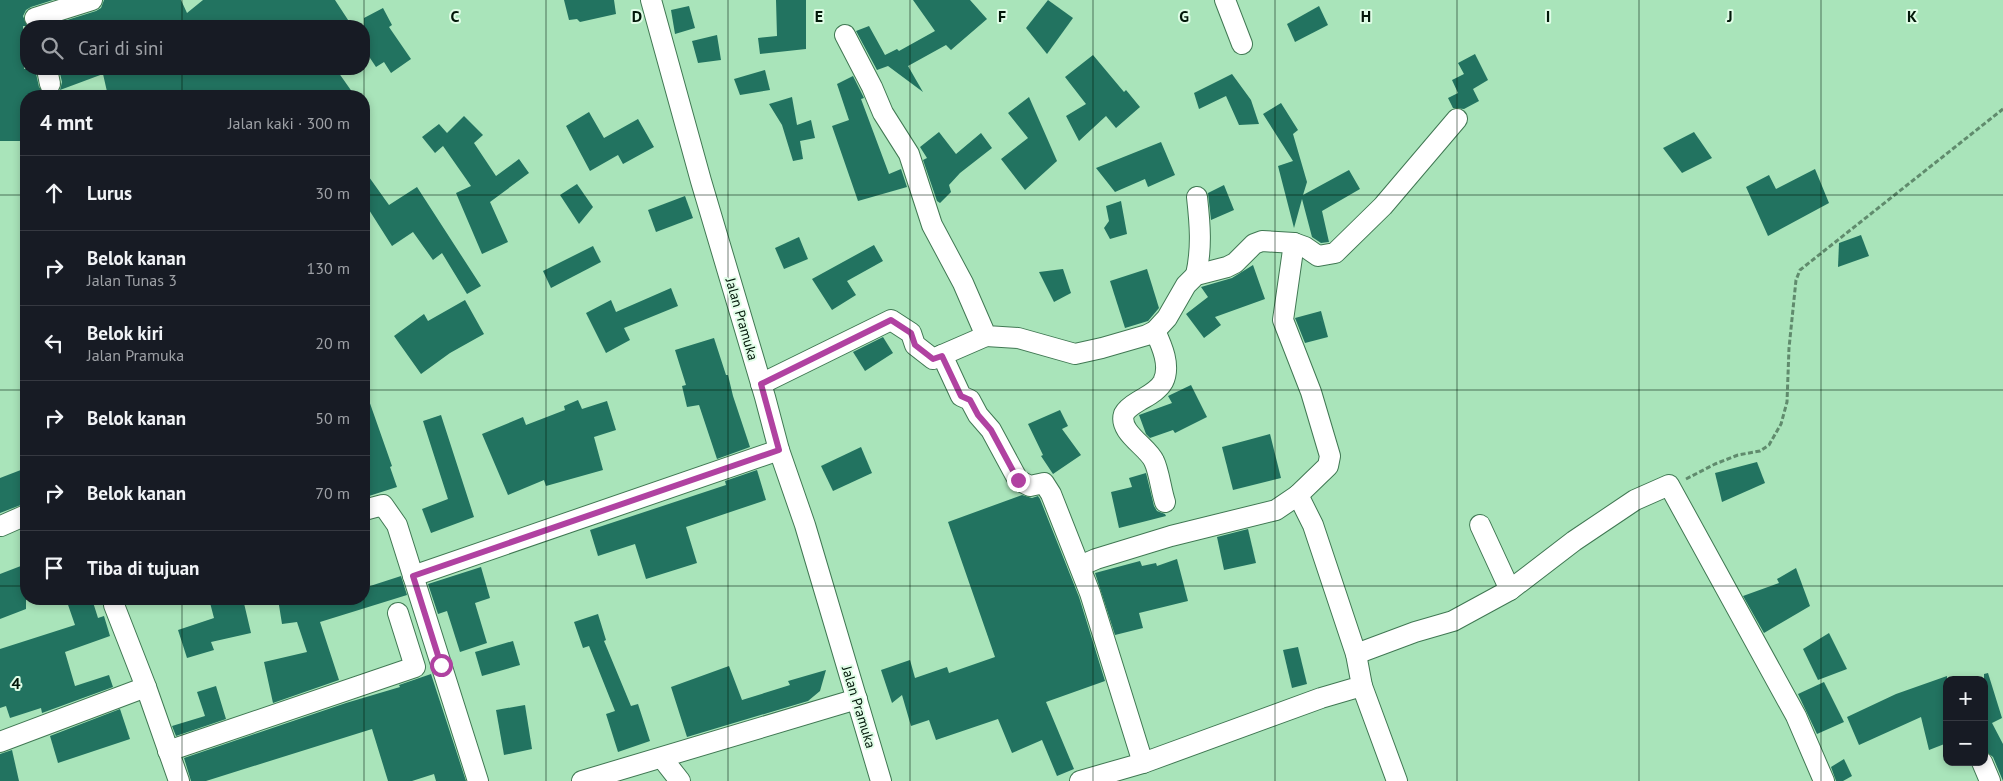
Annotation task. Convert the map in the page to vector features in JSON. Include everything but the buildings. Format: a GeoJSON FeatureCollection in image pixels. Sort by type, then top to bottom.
{"type":"FeatureCollection","features":[{"type":"Feature","properties":{"kind":"street"},"geometry":{"type":"LineString","coordinates":[[34,15],[92,0]]}},
{"type":"Feature","properties":{"kind":"street","name":"Jalan Pramuka"},"geometry":{"type":"LineString","coordinates":[[651,0],[779,450],[805,525],[881,781]]}},
{"type":"Feature","properties":{"kind":"street"},"geometry":{"type":"LineString","coordinates":[[1225,0],[1242,44]]}},
{"type":"Feature","properties":{"kind":"street"},"geometry":{"type":"LineString","coordinates":[[845,35],[883,113],[909,154],[932,226],[963,283],[986,336]]}},
{"type":"Feature","properties":{"kind":"street"},"geometry":{"type":"LineString","coordinates":[[761,384],[891,320],[911,333],[915,345],[933,359],[986,336],[1018,338],[1075,354],[1147,335],[1155,331],[1167,318],[1186,285],[1196,275],[1235,263],[1254,244],[1262,241],[1294,243],[1305,247],[1318,256],[1335,253],[1383,206],[1457,119]]}},
{"type":"Feature","properties":{"kind":"street"},"geometry":{"type":"LineString","coordinates":[[1196,275],[1201,233],[1197,197]]}},
{"type":"Feature","properties":{"kind":"street"},"geometry":{"type":"LineString","coordinates":[[1080,566],[1096,559],[1171,536],[1276,510],[1298,495],[1328,466],[1330,456],[1311,392],[1283,320],[1294,243]]}},
{"type":"Feature","properties":{"kind":"street"},"geometry":{"type":"LineString","coordinates":[[1155,331],[1163,348],[1166,367],[1163,382],[1153,393],[1130,407],[1124,414],[1124,423],[1132,437],[1154,461],[1165,502]]}},
{"type":"Feature","properties":{"kind":"street"},"geometry":{"type":"LineString","coordinates":[[942,356],[961,396],[970,400],[978,415],[991,430],[1018,480],[1030,486],[1044,483],[1047,486],[1090,593],[1144,763]]}},
{"type":"Feature","properties":{"kind":"street"},"geometry":{"type":"LineString","coordinates":[[413,576],[779,450]]}},
{"type":"Feature","properties":{"kind":"street"},"geometry":{"type":"LineString","coordinates":[[1356,654],[1416,632],[1453,621],[1510,590],[1574,541],[1635,500],[1669,485],[1796,716],[1824,781]]}},
{"type":"Feature","properties":{"kind":"street"},"geometry":{"type":"LineString","coordinates":[[1298,495],[1313,525],[1356,654],[1362,686],[1397,781]]}},
{"type":"Feature","properties":{"kind":"street"},"geometry":{"type":"LineString","coordinates":[[370,508],[383,505],[397,524],[478,781]]}},
{"type":"Feature","properties":{"kind":"street"},"geometry":{"type":"LineString","coordinates":[[1,526],[20,518]]}},
{"type":"Feature","properties":{"kind":"street"},"geometry":{"type":"LineString","coordinates":[[1480,525],[1510,590]]}},
{"type":"Feature","properties":{"kind":"street"},"geometry":{"type":"LineString","coordinates":[[114,605],[146,687],[179,781]]}},
{"type":"Feature","properties":{"kind":"street"},"geometry":{"type":"LineString","coordinates":[[168,751],[415,666],[398,613]]}},
{"type":"Feature","properties":{"kind":"street"},"geometry":{"type":"LineString","coordinates":[[1080,781],[1144,763],[1321,698],[1362,686]]}},
{"type":"Feature","properties":{"kind":"street"},"geometry":{"type":"LineString","coordinates":[[0,742],[146,687]]}},
{"type":"Feature","properties":{"kind":"street"},"geometry":{"type":"LineString","coordinates":[[582,781],[857,699]]}},
{"type":"Feature","properties":{"kind":"street"},"geometry":{"type":"LineString","coordinates":[[662,758],[680,781]]}},
{"type":"Feature","properties":{"kind":"street"},"geometry":{"type":"LineString","coordinates":[[1984,766],[1990,781]]}},
{"type":"Feature","properties":{"kind":"path"},"geometry":{"type":"LineString","coordinates":[[1669,485],[1695,476],[1715,464],[1738,455],[1760,451],[1768,444],[1781,424],[1787,402],[1789,348],[1796,280],[1800,270],[2003,109]]}},
{"type":"Feature","properties":{"kind":"route"},"geometry":{"type":"LineString","coordinates":[[441,665],[413,576],[779,450],[761,384],[891,320],[911,333],[915,345],[933,359],[942,356],[961,396],[970,400],[978,415],[991,430],[1018,480]]}}]}
